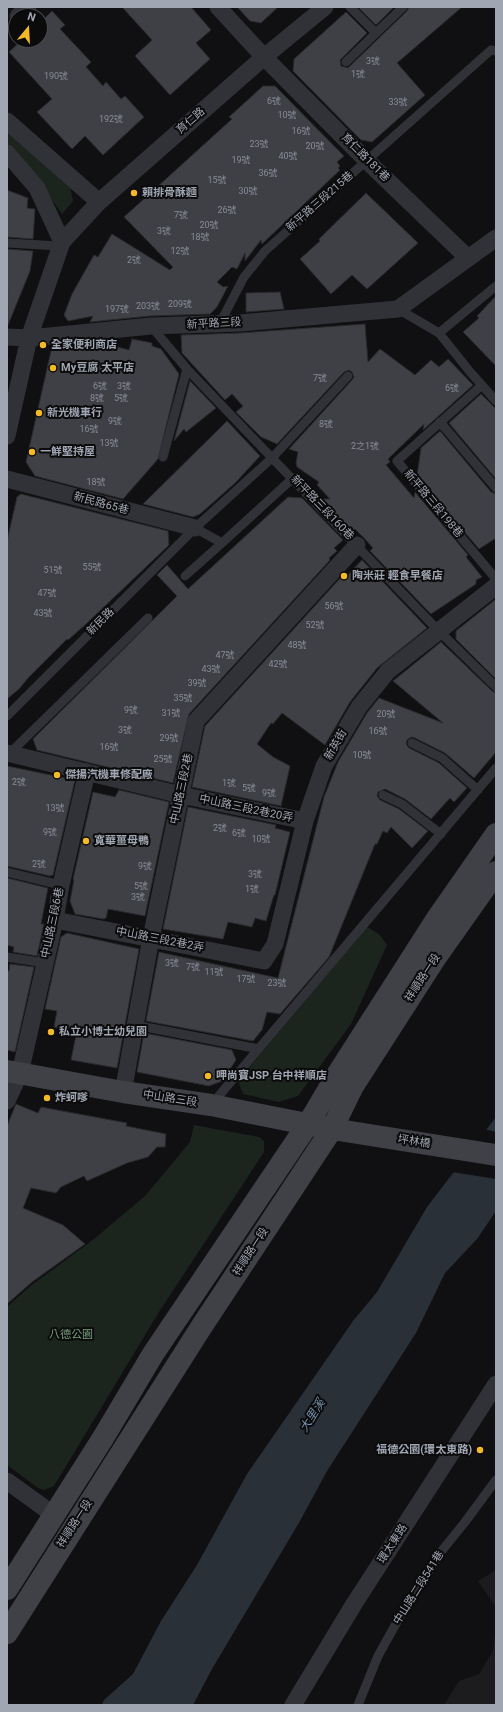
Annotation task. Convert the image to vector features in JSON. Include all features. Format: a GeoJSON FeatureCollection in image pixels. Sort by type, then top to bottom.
{"type":"FeatureCollection","features":[{"type":"Feature","properties":{"kind":"street","name":"育仁路181巷"},"geometry":{"type":"LineString","coordinates":[[218,7],[264,58],[367,161],[468,258]]}},
{"type":"Feature","properties":{"kind":"street","name":"育仁路"},"geometry":{"type":"LineString","coordinates":[[61,244],[99,202],[264,58],[325,7]]}},
{"type":"Feature","properties":{"kind":"street"},"geometry":{"type":"LineString","coordinates":[[7,121],[99,202]]}},
{"type":"Feature","properties":{"kind":"street"},"geometry":{"type":"LineString","coordinates":[[7,153],[37,188],[61,244],[29,338],[7,436]]}},
{"type":"Feature","properties":{"kind":"street"},"geometry":{"type":"LineString","coordinates":[[398,309],[496,238]]}},
{"type":"Feature","properties":{"kind":"street","name":"新平路三段"},"geometry":{"type":"LineString","coordinates":[[7,337],[29,338],[151,326],[219,324],[398,309]]}},
{"type":"Feature","properties":{"kind":"street","name":"新民路65巷"},"geometry":{"type":"LineString","coordinates":[[7,479],[195,528]]}},
{"type":"Feature","properties":{"kind":"street","name":"中山路三段2巷"},"geometry":{"type":"LineString","coordinates":[[123,1092],[151,938],[196,721],[357,545]]}},
{"type":"Feature","properties":{"kind":"street","name":"新英街"},"geometry":{"type":"LineString","coordinates":[[264,961],[275,944],[305,821],[324,766],[359,707],[388,671],[496,585]]}},
{"type":"Feature","properties":{"kind":"street","name":"中山路三段2巷20弄"},"geometry":{"type":"LineString","coordinates":[[8,754],[181,795],[305,821]]}},
{"type":"Feature","properties":{"kind":"street","name":"中山路三段6巷"},"geometry":{"type":"LineString","coordinates":[[7,1101],[13,1072],[45,964],[61,885],[87,772]]}},
{"type":"Feature","properties":{"kind":"street","name":"祥順路一段"},"geometry":{"type":"LineString","coordinates":[[7,1589],[153,1354],[308,1124],[336,1075],[434,924],[478,858],[496,834]]}},
{"type":"Feature","properties":{"kind":"street","name":"祥順路一段"},"geometry":{"type":"LineString","coordinates":[[7,1632],[188,1349],[332,1129],[353,1086],[434,960],[496,872]]}},
{"type":"Feature","properties":{"kind":"street","name":"中山路三段2巷2弄"},"geometry":{"type":"LineString","coordinates":[[55,920],[264,961]]}},
{"type":"Feature","properties":{"kind":"street","name":"中山路三段"},"geometry":{"type":"LineString","coordinates":[[13,1072],[123,1092],[211,1105],[332,1129]]}},
{"type":"Feature","properties":{"kind":"street","name":"坪林橋"},"geometry":{"type":"LineString","coordinates":[[332,1129],[496,1155]]}},
{"type":"Feature","properties":{"kind":"street","name":"環太東路"},"geometry":{"type":"LineString","coordinates":[[294,1705],[354,1604],[496,1384]]}},
{"type":"Feature","properties":{"kind":"street"},"geometry":{"type":"LineString","coordinates":[[7,1481],[54,1515]]}},
{"type":"Feature","properties":{"kind":"lane"},"geometry":{"type":"LineString","coordinates":[[350,7],[376,33]]}},
{"type":"Feature","properties":{"kind":"lane"},"geometry":{"type":"LineString","coordinates":[[346,62],[403,7]]}},
{"type":"Feature","properties":{"kind":"lane","name":"新平路三段215巷"},"geometry":{"type":"LineString","coordinates":[[219,324],[244,277],[265,251],[491,50],[496,51]]}},
{"type":"Feature","properties":{"kind":"lane"},"geometry":{"type":"LineString","coordinates":[[7,243],[61,244]]}},
{"type":"Feature","properties":{"kind":"lane"},"geometry":{"type":"LineString","coordinates":[[439,333],[496,286]]}},
{"type":"Feature","properties":{"kind":"lane"},"geometry":{"type":"LineString","coordinates":[[398,309],[439,333],[496,401]]}},
{"type":"Feature","properties":{"kind":"lane","name":"新平路三段160巷"},"geometry":{"type":"LineString","coordinates":[[151,326],[187,369],[272,458],[293,478],[438,630],[496,687]]}},
{"type":"Feature","properties":{"kind":"lane"},"geometry":{"type":"LineString","coordinates":[[164,457],[187,369]]}},
{"type":"Feature","properties":{"kind":"lane","name":"新民路"},"geometry":{"type":"LineString","coordinates":[[7,716],[195,528],[272,458],[348,376]]}},
{"type":"Feature","properties":{"kind":"lane","name":"新平路三段198巷"},"geometry":{"type":"LineString","coordinates":[[482,385],[397,461],[496,585]]}},
{"type":"Feature","properties":{"kind":"lane"},"geometry":{"type":"LineString","coordinates":[[440,422],[496,488]]}},
{"type":"Feature","properties":{"kind":"lane"},"geometry":{"type":"LineString","coordinates":[[185,576],[293,478]]}},
{"type":"Feature","properties":{"kind":"lane"},"geometry":{"type":"LineString","coordinates":[[195,528],[222,543]]}},
{"type":"Feature","properties":{"kind":"lane"},"geometry":{"type":"LineString","coordinates":[[8,754],[148,618]]}},
{"type":"Feature","properties":{"kind":"lane"},"geometry":{"type":"LineString","coordinates":[[412,743],[442,758],[478,790]]}},
{"type":"Feature","properties":{"kind":"lane"},"geometry":{"type":"LineString","coordinates":[[211,1105],[496,768]]}},
{"type":"Feature","properties":{"kind":"lane"},"geometry":{"type":"LineString","coordinates":[[383,795],[402,804],[441,834]]}},
{"type":"Feature","properties":{"kind":"lane"},"geometry":{"type":"LineString","coordinates":[[7,872],[61,885]]}},
{"type":"Feature","properties":{"kind":"lane"},"geometry":{"type":"LineString","coordinates":[[7,957],[45,964]]}},
{"type":"Feature","properties":{"kind":"lane"},"geometry":{"type":"LineString","coordinates":[[135,1025],[259,1049]]}},
{"type":"Feature","properties":{"kind":"lane","name":"中山路二段541巷"},"geometry":{"type":"LineString","coordinates":[[358,1705],[378,1656],[403,1611],[440,1553],[496,1480]]}},
{"type":"Feature","properties":{"kind":"shaded area"},"geometry":{"type":"Polygon","coordinates":[[[496,1570],[496,1607],[478,1581],[496,1570]]]}},
{"type":"Feature","properties":{"kind":"shaded area"},"geometry":{"type":"Polygon","coordinates":[[[496,1626],[496,1705],[444,1705],[459,1681],[479,1674],[493,1651],[496,1626]]]}},
{"type":"Feature","properties":{"kind":"green space"},"geometry":{"type":"Polygon","coordinates":[[[7,130],[70,186],[73,201],[62,214],[40,183],[7,143],[7,130]]]}},
{"type":"Feature","properties":{"kind":"green space"},"geometry":{"type":"Polygon","coordinates":[[[367,927],[379,934],[387,945],[351,1024],[298,1096],[279,1102],[243,1094],[238,1081],[367,927]]]}},
{"type":"Feature","properties":{"kind":"green space","name":"八德公園"},"geometry":{"type":"Polygon","coordinates":[[[194,1125],[259,1137],[264,1141],[264,1152],[159,1312],[54,1486],[44,1490],[38,1488],[7,1465],[7,1307],[28,1288],[94,1239],[145,1196],[190,1142],[194,1125]]]}},
{"type":"Feature","properties":{"kind":"water","name":"大里溪"},"geometry":{"type":"Polygon","coordinates":[[[496,1117],[496,1211],[477,1239],[445,1273],[416,1333],[327,1471],[300,1521],[212,1669],[193,1705],[102,1705],[104,1700],[133,1674],[161,1621],[197,1565],[247,1474],[353,1321],[377,1292],[427,1207],[496,1117]]]}},
{"type":"Feature","properties":{"kind":"pier"},"geometry":{"type":"Polygon","coordinates":[[[484,1129],[496,1132],[496,1179],[452,1172],[484,1129]]]}},
{"type":"Feature","properties":{"kind":"building"},"geometry":{"type":"Polygon","coordinates":[[[122,7],[191,7],[211,30],[196,43],[210,59],[170,95],[135,56],[152,40],[122,7]]]}},
{"type":"Feature","properties":{"kind":"building"},"geometry":{"type":"Polygon","coordinates":[[[237,7],[278,7],[261,23],[250,21],[237,7]]]}},
{"type":"Feature","properties":{"kind":"building"},"geometry":{"type":"Polygon","coordinates":[[[358,7],[394,7],[376,25],[358,7]]]}},
{"type":"Feature","properties":{"kind":"building"},"geometry":{"type":"Polygon","coordinates":[[[409,7],[462,7],[397,63],[425,95],[372,142],[361,140],[293,71],[294,59],[346,12],[367,33],[340,60],[341,66],[348,68],[407,11],[409,7]]]}},
{"type":"Feature","properties":{"kind":"building"},"geometry":{"type":"Polygon","coordinates":[[[52,11],[65,25],[60,29],[91,62],[86,67],[103,86],[106,82],[121,99],[125,96],[144,117],[103,155],[85,136],[72,149],[37,112],[52,99],[9,52],[13,48],[48,48],[48,15],[52,11]]]}},
{"type":"Feature","properties":{"kind":"building"},"geometry":{"type":"Polygon","coordinates":[[[263,86],[275,86],[344,156],[337,162],[340,166],[338,168],[340,170],[262,244],[261,240],[245,261],[245,253],[237,269],[232,267],[217,282],[223,287],[228,286],[217,307],[210,314],[150,316],[90,322],[93,316],[68,321],[64,315],[72,294],[94,255],[98,257],[112,234],[170,270],[173,267],[124,217],[232,119],[229,117],[263,86]]]}},
{"type":"Feature","properties":{"kind":"building"},"geometry":{"type":"Polygon","coordinates":[[[7,190],[28,198],[27,208],[35,209],[33,239],[7,237],[7,190]]]}},
{"type":"Feature","properties":{"kind":"building"},"geometry":{"type":"Polygon","coordinates":[[[366,193],[418,243],[367,289],[352,275],[331,294],[300,259],[320,241],[319,239],[366,193]]]}},
{"type":"Feature","properties":{"kind":"building"},"geometry":{"type":"Polygon","coordinates":[[[7,249],[33,251],[30,271],[8,325],[7,249]]]}},
{"type":"Feature","properties":{"kind":"building"},"geometry":{"type":"Polygon","coordinates":[[[280,292],[284,309],[246,312],[246,293],[280,292]]]}},
{"type":"Feature","properties":{"kind":"building"},"geometry":{"type":"Polygon","coordinates":[[[496,296],[496,366],[463,332],[479,318],[477,316],[496,296]]]}},
{"type":"Feature","properties":{"kind":"building"},"geometry":{"type":"Polygon","coordinates":[[[365,324],[368,362],[380,349],[415,375],[431,360],[439,367],[448,359],[473,385],[423,430],[424,424],[388,459],[390,462],[386,465],[414,498],[415,492],[468,555],[466,557],[482,577],[476,580],[476,584],[431,614],[370,551],[373,548],[364,538],[355,529],[352,532],[319,499],[330,499],[317,485],[319,482],[297,467],[296,463],[298,452],[289,449],[352,380],[354,377],[352,372],[349,370],[344,372],[277,444],[261,437],[236,412],[243,406],[232,394],[225,400],[182,353],[181,335],[240,333],[365,324]]]}},
{"type":"Feature","properties":{"kind":"building"},"geometry":{"type":"Polygon","coordinates":[[[132,339],[152,343],[152,346],[161,349],[179,374],[158,459],[123,499],[35,476],[26,462],[51,351],[64,345],[79,347],[80,343],[99,342],[129,350],[132,339]]]}},
{"type":"Feature","properties":{"kind":"building"},"geometry":{"type":"Polygon","coordinates":[[[190,381],[216,408],[186,432],[184,429],[174,441],[190,381]]]}},
{"type":"Feature","properties":{"kind":"building"},"geometry":{"type":"Polygon","coordinates":[[[481,394],[496,409],[496,479],[449,423],[481,394]]]}},
{"type":"Feature","properties":{"kind":"building"},"geometry":{"type":"Polygon","coordinates":[[[227,421],[260,456],[235,483],[200,514],[193,517],[143,504],[227,421]]]}},
{"type":"Feature","properties":{"kind":"building"},"geometry":{"type":"Polygon","coordinates":[[[440,431],[491,492],[496,494],[496,538],[479,549],[417,476],[421,448],[440,431]]]}},
{"type":"Feature","properties":{"kind":"building"},"geometry":{"type":"Polygon","coordinates":[[[21,494],[168,531],[169,545],[86,624],[68,640],[67,639],[19,689],[7,699],[7,541],[17,497],[21,494]]]}},
{"type":"Feature","properties":{"kind":"building"},"geometry":{"type":"Polygon","coordinates":[[[288,497],[302,498],[343,540],[334,548],[337,551],[329,558],[330,560],[189,714],[173,783],[37,750],[33,739],[177,596],[157,575],[167,565],[188,589],[288,497]]]}},
{"type":"Feature","properties":{"kind":"building"},"geometry":{"type":"Polygon","coordinates":[[[362,560],[427,628],[377,668],[350,702],[325,745],[282,713],[273,724],[271,723],[257,744],[273,757],[290,766],[281,806],[192,787],[205,726],[344,574],[346,577],[362,560]]]}},
{"type":"Feature","properties":{"kind":"building"},"geometry":{"type":"Polygon","coordinates":[[[496,599],[496,679],[456,639],[456,631],[496,599]]]}},
{"type":"Feature","properties":{"kind":"building"},"geometry":{"type":"Polygon","coordinates":[[[441,642],[492,691],[496,693],[496,752],[474,778],[445,753],[415,738],[411,737],[407,740],[406,744],[409,748],[439,763],[467,788],[454,802],[450,798],[431,819],[405,799],[385,789],[378,792],[377,796],[380,800],[399,809],[428,831],[412,848],[391,827],[387,833],[383,831],[377,844],[375,844],[329,957],[280,1014],[267,1012],[262,1030],[253,1041],[146,1021],[159,952],[278,978],[324,797],[338,762],[367,713],[379,698],[443,723],[393,681],[441,642]]]}},
{"type":"Feature","properties":{"kind":"building"},"geometry":{"type":"Polygon","coordinates":[[[7,766],[75,780],[53,875],[50,876],[7,866],[7,766]]]}},
{"type":"Feature","properties":{"kind":"building"},"geometry":{"type":"Polygon","coordinates":[[[119,790],[169,802],[145,916],[108,909],[106,918],[103,919],[75,914],[70,901],[73,879],[93,792],[115,797],[119,790]]]}},
{"type":"Feature","properties":{"kind":"building"},"geometry":{"type":"Polygon","coordinates":[[[188,807],[276,825],[275,828],[290,832],[275,895],[266,921],[255,918],[252,927],[228,922],[223,939],[163,929],[188,807]]]}},
{"type":"Feature","properties":{"kind":"building"},"geometry":{"type":"Polygon","coordinates":[[[7,878],[48,888],[41,924],[44,924],[37,956],[13,952],[14,947],[7,945],[7,878]]]}},
{"type":"Feature","properties":{"kind":"building"},"geometry":{"type":"Polygon","coordinates":[[[67,933],[139,949],[117,1068],[71,1060],[77,1030],[54,1027],[57,1011],[45,1009],[61,937],[67,933]]]}},
{"type":"Feature","properties":{"kind":"building"},"geometry":{"type":"Polygon","coordinates":[[[10,964],[34,967],[15,1052],[7,1050],[7,971],[9,971],[10,964]]]}},
{"type":"Feature","properties":{"kind":"building"},"geometry":{"type":"Polygon","coordinates":[[[144,1033],[232,1050],[236,1060],[222,1081],[209,1086],[137,1072],[144,1033]]]}},
{"type":"Feature","properties":{"kind":"building"},"geometry":{"type":"Polygon","coordinates":[[[16,1104],[38,1113],[41,1107],[127,1123],[126,1126],[166,1134],[165,1147],[157,1147],[148,1157],[127,1163],[87,1181],[84,1176],[61,1187],[56,1193],[31,1188],[23,1208],[63,1225],[85,1244],[32,1282],[7,1304],[7,1126],[16,1104]]]}},
{"type":"Feature","properties":{"kind":"place","name":"賴排骨酥麵"},"geometry":{"type":"Point","coordinates":[134,193]}},
{"type":"Feature","properties":{"kind":"place","name":"全家便利商店"},"geometry":{"type":"Point","coordinates":[43,345]}},
{"type":"Feature","properties":{"kind":"place","name":"My豆腐 太平店"},"geometry":{"type":"Point","coordinates":[53,368]}},
{"type":"Feature","properties":{"kind":"place","name":"新光機車行"},"geometry":{"type":"Point","coordinates":[39,413]}},
{"type":"Feature","properties":{"kind":"place","name":"一鮮堅持屋"},"geometry":{"type":"Point","coordinates":[32,452]}},
{"type":"Feature","properties":{"kind":"place","name":"陶米莊 輕食早餐店"},"geometry":{"type":"Point","coordinates":[344,576]}},
{"type":"Feature","properties":{"kind":"place","name":"傑揚汽機車修配廠"},"geometry":{"type":"Point","coordinates":[57,775]}},
{"type":"Feature","properties":{"kind":"place","name":"寬華薑母鴨"},"geometry":{"type":"Point","coordinates":[86,841]}},
{"type":"Feature","properties":{"kind":"place","name":"私立小博士幼兒園"},"geometry":{"type":"Point","coordinates":[51,1032]}},
{"type":"Feature","properties":{"kind":"place","name":"呷尚寶JSP 台中祥順店"},"geometry":{"type":"Point","coordinates":[208,1076]}},
{"type":"Feature","properties":{"kind":"place","name":"炸蚵嗲"},"geometry":{"type":"Point","coordinates":[47,1098]}},
{"type":"Feature","properties":{"kind":"place","name":"福德公園(環太東路)"},"geometry":{"type":"Point","coordinates":[480,1450]}}]}
